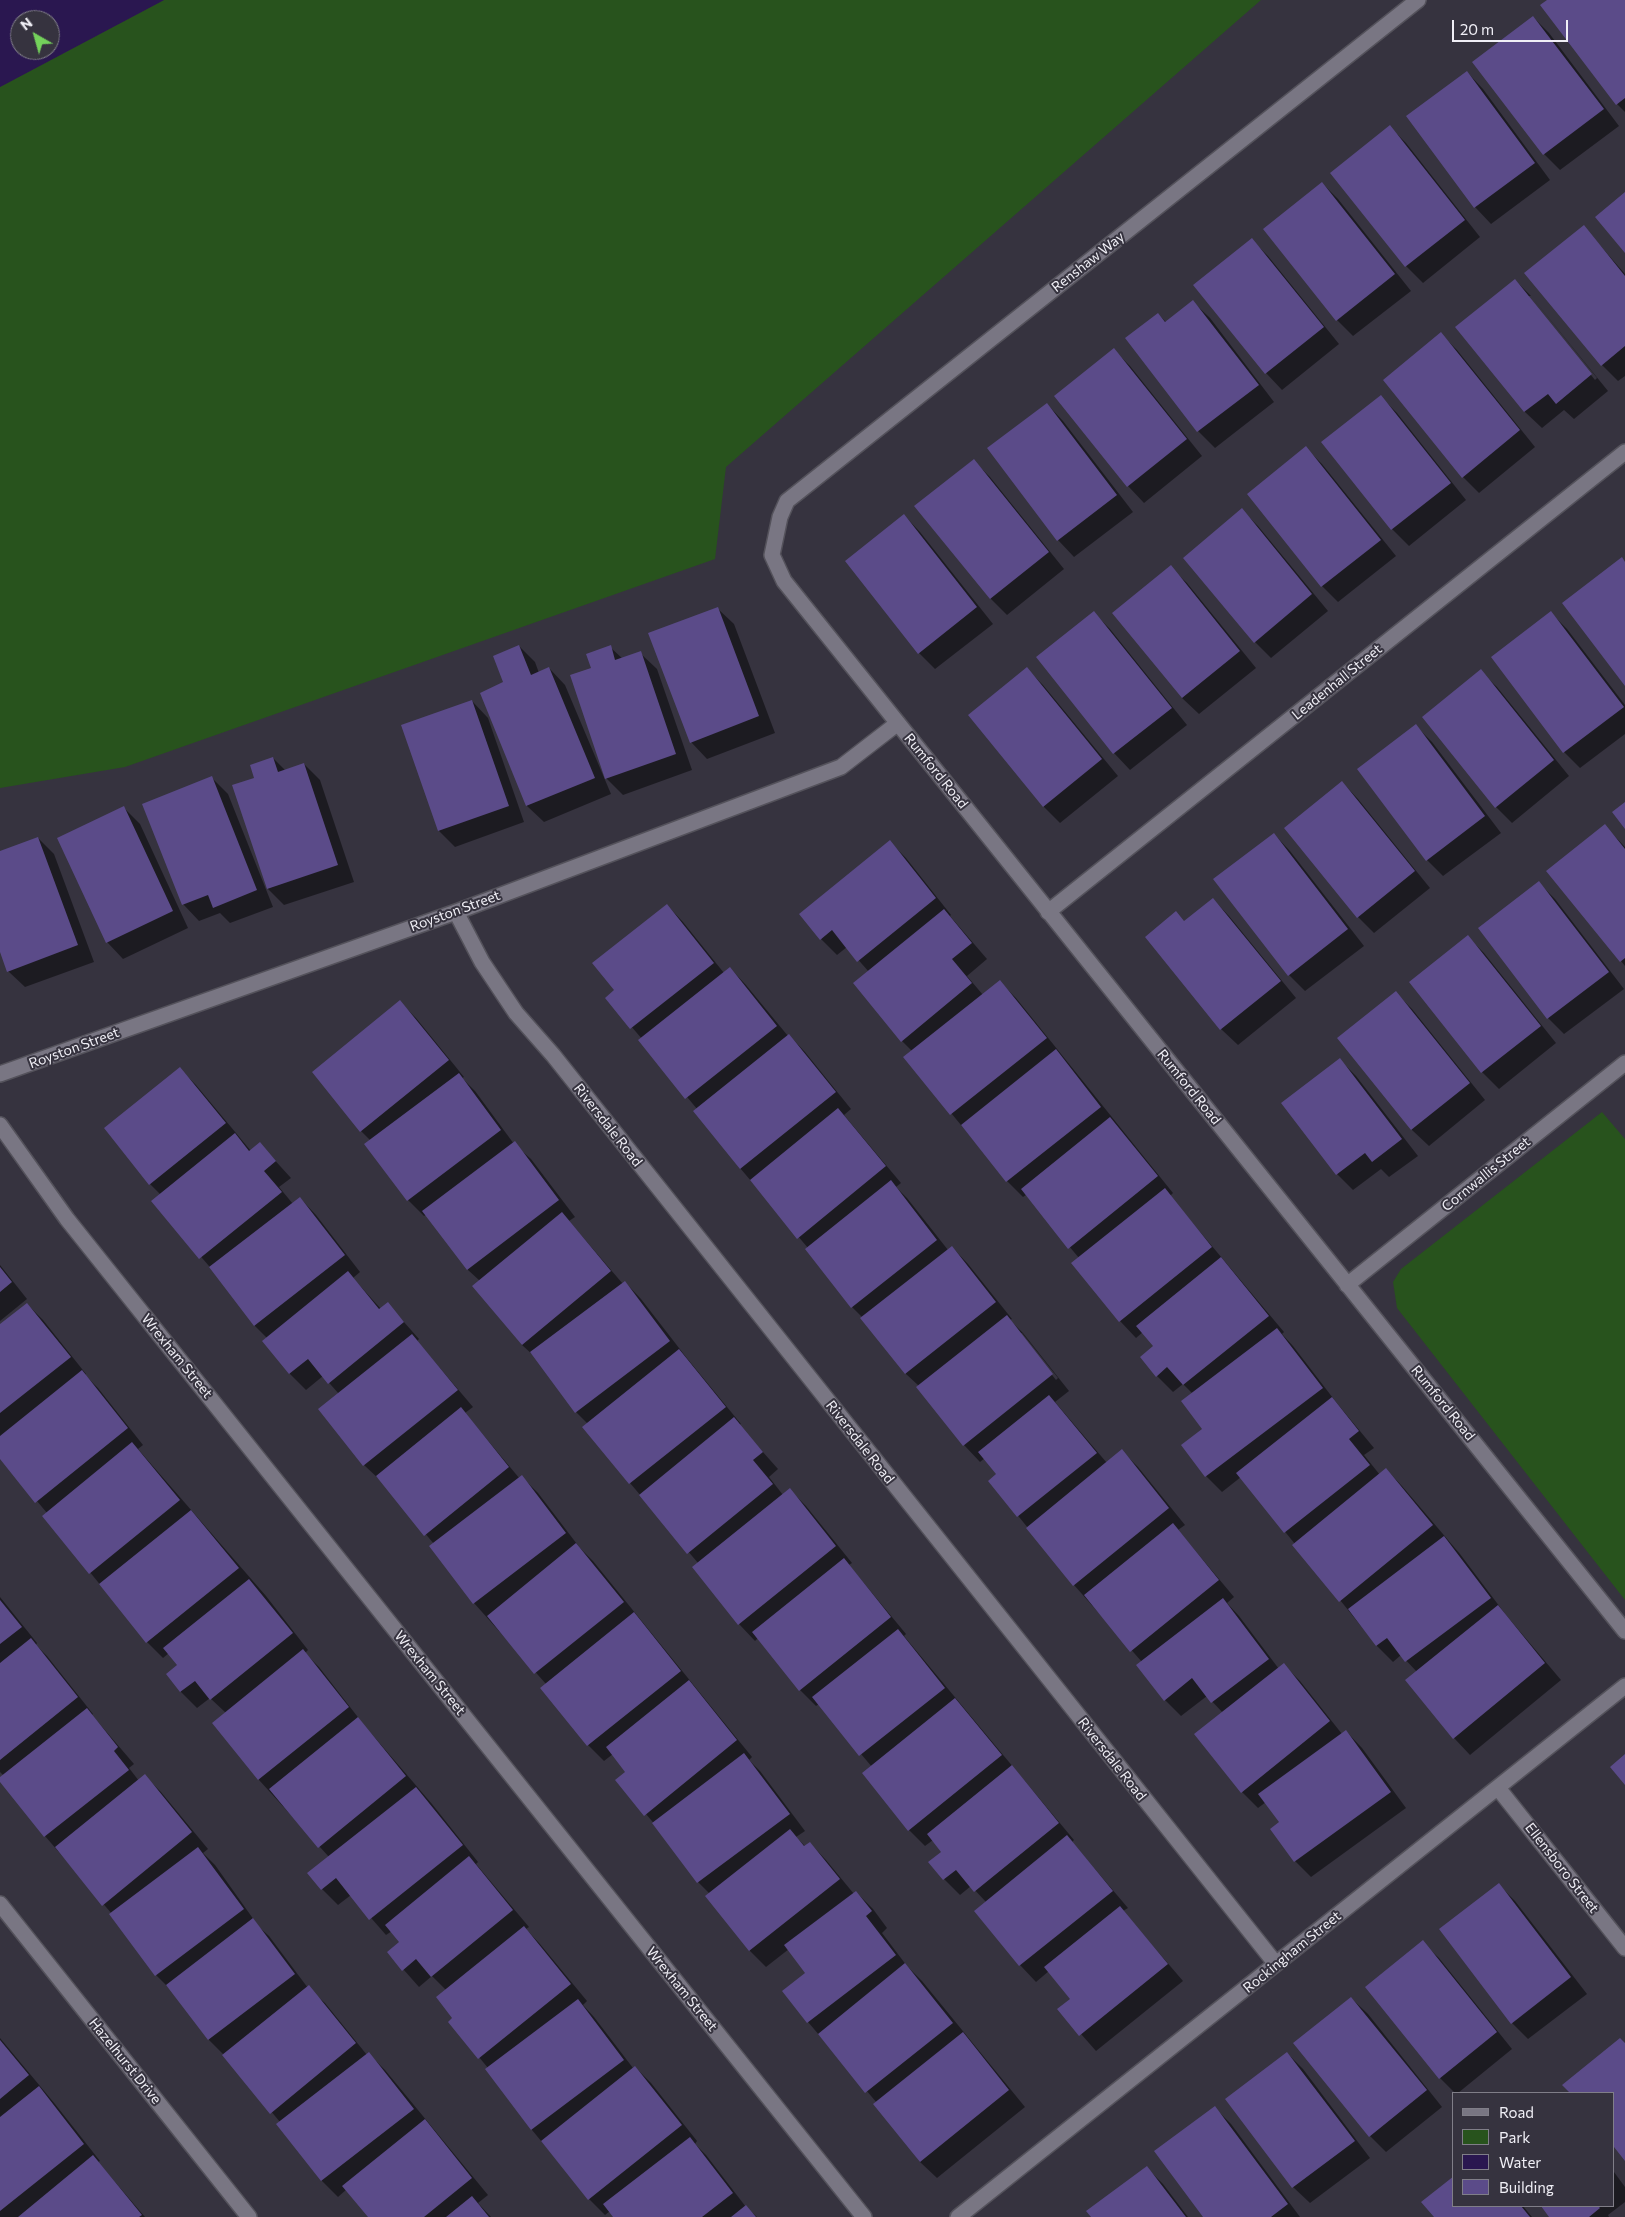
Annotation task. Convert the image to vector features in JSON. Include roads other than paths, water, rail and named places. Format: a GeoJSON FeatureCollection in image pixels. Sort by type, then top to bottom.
{"type":"FeatureCollection","features":[{"type":"Feature","properties":{"kind":"street","name":"Renshaw Way"},"geometry":{"type":"LineString","coordinates":[[775,536],[787,501],[1418,0]]}},
{"type":"Feature","properties":{"kind":"street","name":"Leadenhall Street"},"geometry":{"type":"LineString","coordinates":[[1048,912],[1625,452]]}},
{"type":"Feature","properties":{"kind":"street","name":"Rumford Road"},"geometry":{"type":"LineString","coordinates":[[775,536],[772,555],[784,581],[1625,1631]]}},
{"type":"Feature","properties":{"kind":"street","name":"Royston Street"},"geometry":{"type":"LineString","coordinates":[[0,1074],[456,912],[841,767],[898,723]]}},
{"type":"Feature","properties":{"kind":"street","name":"Riversdale Road"},"geometry":{"type":"LineString","coordinates":[[456,912],[482,962],[516,1013],[553,1055],[1276,1964]]}},
{"type":"Feature","properties":{"kind":"street","name":"Cornwallis Street"},"geometry":{"type":"LineString","coordinates":[[1348,1284],[1625,1063]]}},
{"type":"Feature","properties":{"kind":"street","name":"Wrexham Street"},"geometry":{"type":"LineString","coordinates":[[0,1125],[73,1226],[864,2217]]}},
{"type":"Feature","properties":{"kind":"street","name":"Rockingham Street"},"geometry":{"type":"LineString","coordinates":[[958,2217],[1625,1686]]}},
{"type":"Feature","properties":{"kind":"street","name":"Ellensboro Street"},"geometry":{"type":"LineString","coordinates":[[1498,1788],[1625,1948]]}},
{"type":"Feature","properties":{"kind":"street","name":"Hazelhurst Drive"},"geometry":{"type":"LineString","coordinates":[[0,1904],[249,2217]]}},
{"type":"Feature","properties":{"kind":"water"},"geometry":{"type":"Polygon","coordinates":[[[0,0],[164,0],[60,55],[60,10],[10,10],[10,60],[51,60],[0,87],[0,0]]]}}]}
